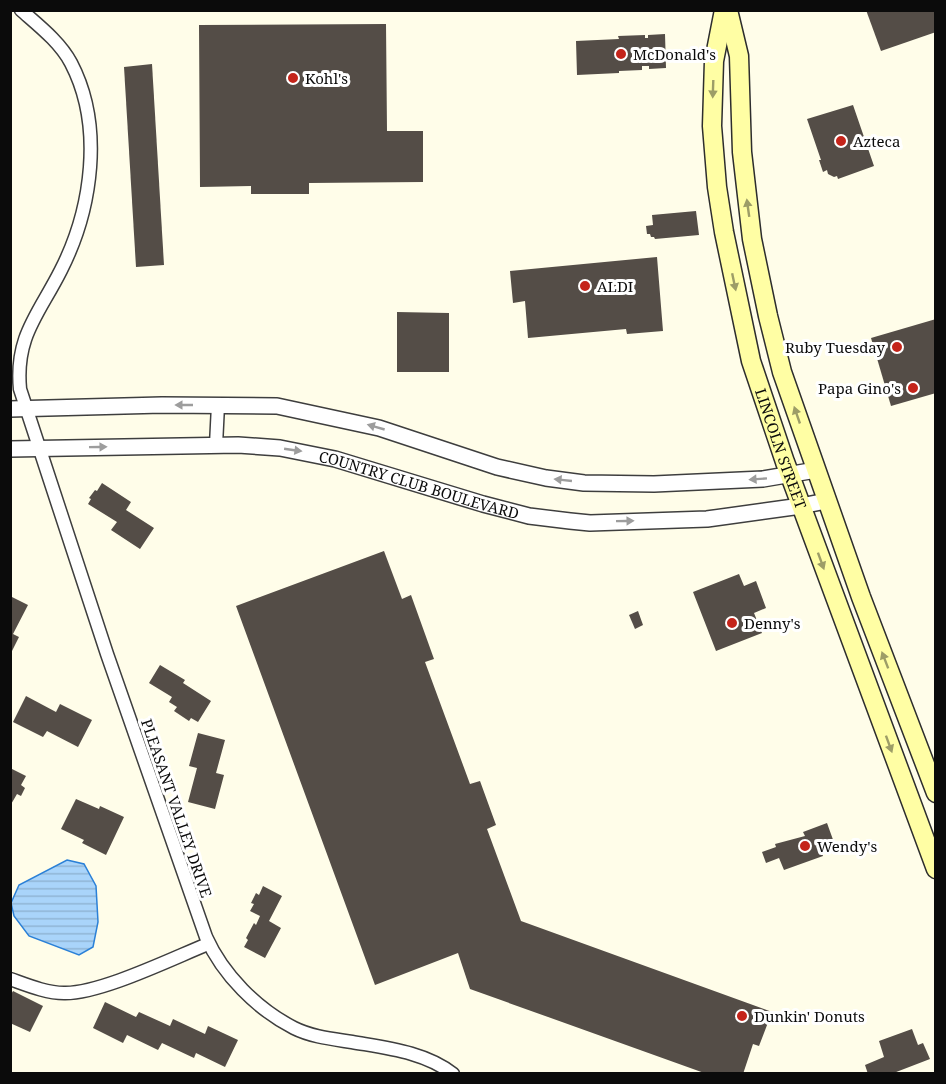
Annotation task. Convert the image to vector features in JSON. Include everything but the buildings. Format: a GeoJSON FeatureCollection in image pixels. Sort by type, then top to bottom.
{"type":"FeatureCollection","features":[{"type":"Feature","properties":{"kind":"main road","name":"LINCOLN STREET"},"geometry":{"type":"LineString","coordinates":[[726,10],[739,56],[742,152],[752,239],[782,372],[826,501],[936,793]]}},
{"type":"Feature","properties":{"kind":"main road","name":"LINCOLN STREET"},"geometry":{"type":"LineString","coordinates":[[726,10],[714,61],[712,126],[717,187],[732,276],[751,361],[789,474],[936,869]]}},
{"type":"Feature","properties":{"kind":"street","name":"PLEASANT VALLEY DRIVE"},"geometry":{"type":"LineString","coordinates":[[21,10],[54,40],[70,61],[85,103],[90,154],[86,200],[74,239],[61,270],[37,312],[21,348],[18,409],[40,450],[208,944],[225,970],[262,1008],[295,1028],[327,1038],[410,1053],[428,1059],[453,1074]]}},
{"type":"Feature","properties":{"kind":"street"},"geometry":{"type":"LineString","coordinates":[[216,446],[218,405]]}},
{"type":"Feature","properties":{"kind":"street"},"geometry":{"type":"LineString","coordinates":[[18,409],[277,406],[353,421],[497,467],[546,478],[584,483],[654,484],[763,479],[816,470]]}},
{"type":"Feature","properties":{"kind":"street","name":"COUNTRY CLUB BOULEVARD"},"geometry":{"type":"LineString","coordinates":[[10,449],[259,446],[304,451],[483,504],[529,516],[570,521],[707,519],[826,501]]}},
{"type":"Feature","properties":{"kind":"street"},"geometry":{"type":"LineString","coordinates":[[10,979],[41,989],[64,993],[86,990],[116,981],[208,944]]}},
{"type":"Feature","properties":{"kind":"water"},"geometry":{"type":"Polygon","coordinates":[[[67,860],[84,864],[96,886],[98,922],[93,947],[79,955],[29,936],[14,916],[11,903],[19,885],[67,860]]]}},
{"type":"Feature","properties":{"kind":"place","name":"McDonald's"},"geometry":{"type":"Point","coordinates":[621,54]}},
{"type":"Feature","properties":{"kind":"place","name":"Kohl's"},"geometry":{"type":"Point","coordinates":[293,78]}},
{"type":"Feature","properties":{"kind":"place","name":"Azteca"},"geometry":{"type":"Point","coordinates":[841,141]}},
{"type":"Feature","properties":{"kind":"place","name":"ALDI"},"geometry":{"type":"Point","coordinates":[585,286]}},
{"type":"Feature","properties":{"kind":"place","name":"Ruby Tuesday"},"geometry":{"type":"Point","coordinates":[897,347]}},
{"type":"Feature","properties":{"kind":"place","name":"Papa Gino's"},"geometry":{"type":"Point","coordinates":[913,388]}},
{"type":"Feature","properties":{"kind":"place","name":"Denny's"},"geometry":{"type":"Point","coordinates":[732,623]}},
{"type":"Feature","properties":{"kind":"place","name":"Wendy's"},"geometry":{"type":"Point","coordinates":[805,846]}},
{"type":"Feature","properties":{"kind":"place","name":"Dunkin' Donuts"},"geometry":{"type":"Point","coordinates":[742,1016]}}]}
